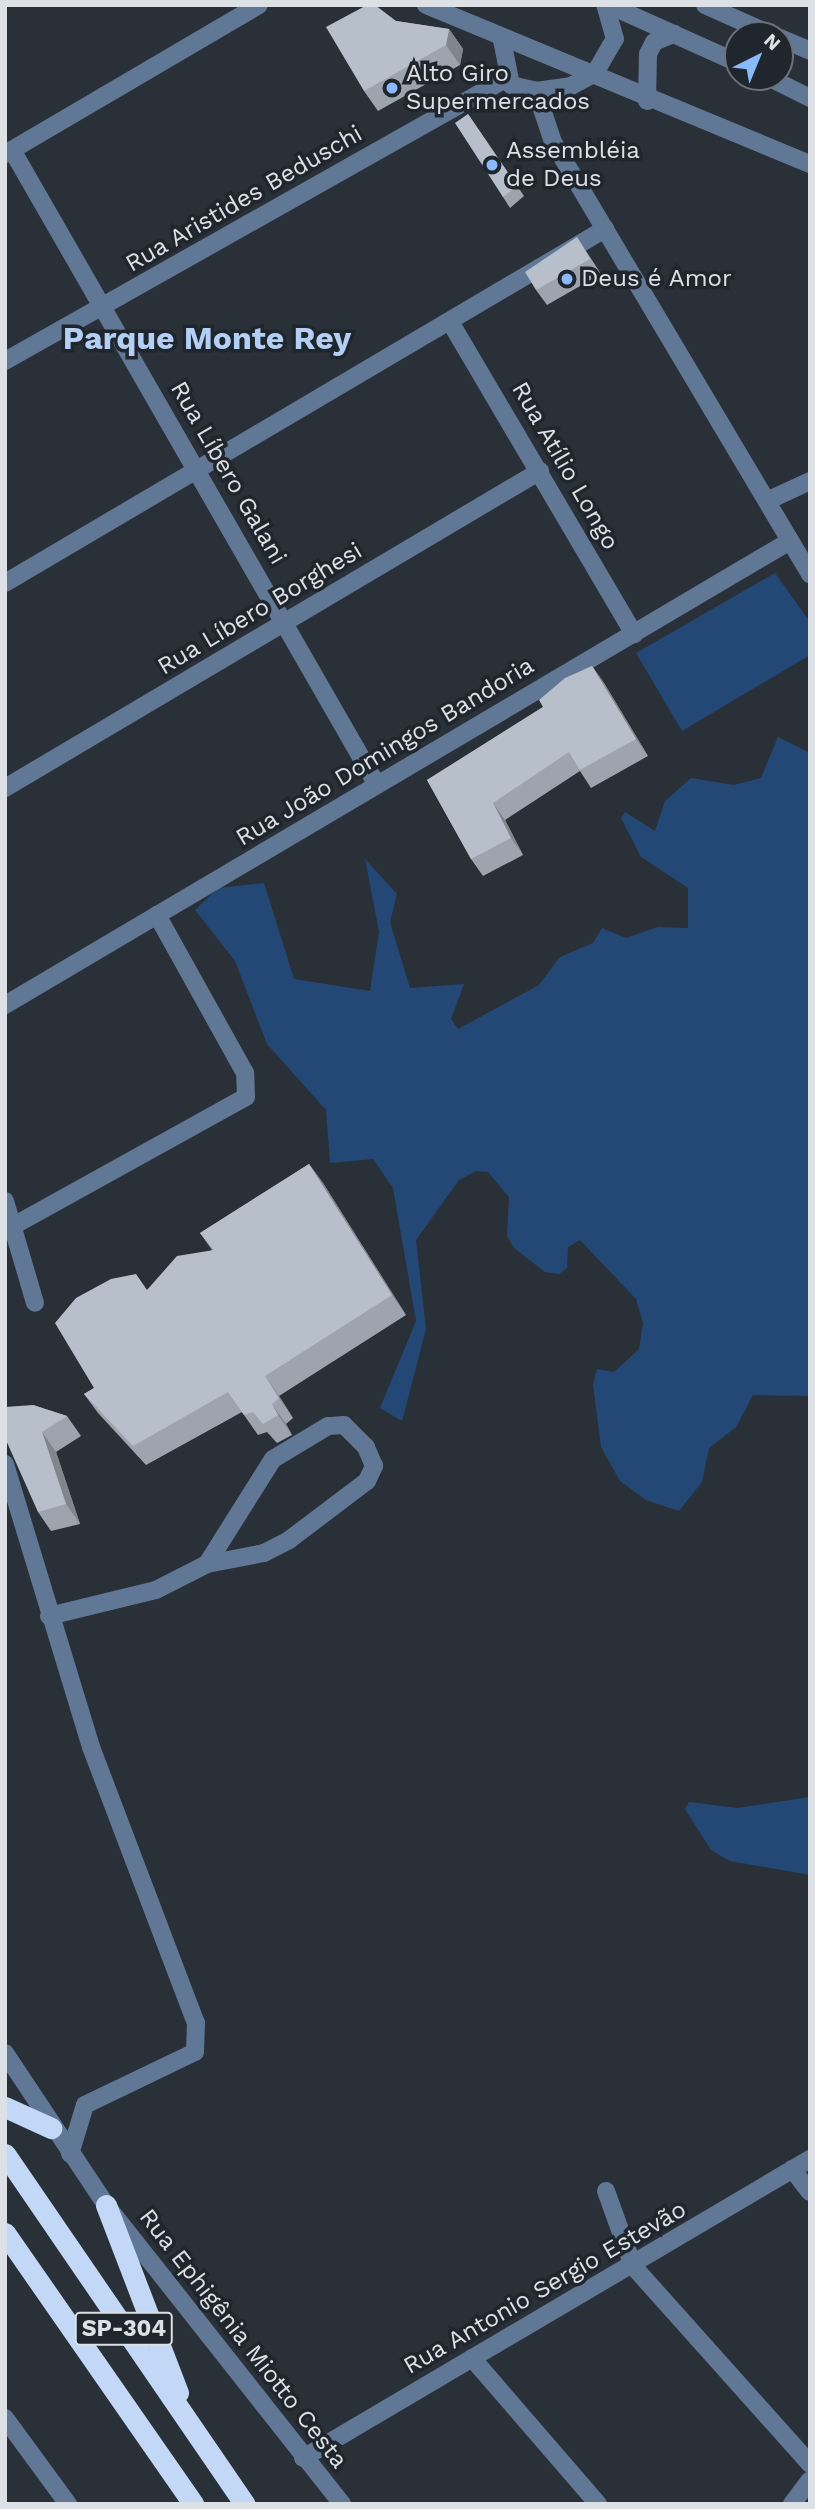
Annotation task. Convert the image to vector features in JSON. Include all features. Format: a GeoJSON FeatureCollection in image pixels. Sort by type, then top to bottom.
{"type":"FeatureCollection","features":[{"type":"Feature","properties":{"kind":"highway"},"geometry":{"type":"LineString","coordinates":[[5,2106],[51,2128]]}},
{"type":"Feature","properties":{"kind":"highway","name":"SP-304"},"geometry":{"type":"LineString","coordinates":[[5,2154],[245,2504]]}},
{"type":"Feature","properties":{"kind":"highway"},"geometry":{"type":"LineString","coordinates":[[106,2205],[191,2427]]}},
{"type":"Feature","properties":{"kind":"highway","name":"SP-304"},"geometry":{"type":"LineString","coordinates":[[5,2233],[193,2504]]}},
{"type":"Feature","properties":{"kind":"street"},"geometry":{"type":"LineString","coordinates":[[9,152],[259,5]]}},
{"type":"Feature","properties":{"kind":"street"},"geometry":{"type":"LineString","coordinates":[[426,5],[502,40],[595,73],[647,101],[790,161],[810,164]]}},
{"type":"Feature","properties":{"kind":"street"},"geometry":{"type":"LineString","coordinates":[[502,40],[505,79],[536,91],[571,86],[595,73],[615,39],[607,5]]}},
{"type":"Feature","properties":{"kind":"street"},"geometry":{"type":"LineString","coordinates":[[607,5],[724,56]]}},
{"type":"Feature","properties":{"kind":"street"},"geometry":{"type":"LineString","coordinates":[[705,5],[741,21]]}},
{"type":"Feature","properties":{"kind":"street"},"geometry":{"type":"LineString","coordinates":[[647,101],[648,54],[654,42],[674,34]]}},
{"type":"Feature","properties":{"kind":"street","name":"Rua Aristides Beduschi"},"geometry":{"type":"LineString","coordinates":[[5,361],[505,79]]}},
{"type":"Feature","properties":{"kind":"street"},"geometry":{"type":"LineString","coordinates":[[794,90],[810,98]]}},
{"type":"Feature","properties":{"kind":"street"},"geometry":{"type":"LineString","coordinates":[[536,91],[540,118],[769,500],[810,574]]}},
{"type":"Feature","properties":{"kind":"street","name":"Rua Líbero Galani"},"geometry":{"type":"LineString","coordinates":[[9,152],[201,471],[377,785]]}},
{"type":"Feature","properties":{"kind":"street"},"geometry":{"type":"LineString","coordinates":[[790,161],[810,180]]}},
{"type":"Feature","properties":{"kind":"street"},"geometry":{"type":"LineString","coordinates":[[5,583],[452,325],[605,229]]}},
{"type":"Feature","properties":{"kind":"street","name":"Rua Atílio Longo"},"geometry":{"type":"LineString","coordinates":[[452,325],[634,634]]}},
{"type":"Feature","properties":{"kind":"street","name":"Rua Líbero Borghesi"},"geometry":{"type":"LineString","coordinates":[[5,788],[540,471]]}},
{"type":"Feature","properties":{"kind":"street"},"geometry":{"type":"LineString","coordinates":[[769,500],[810,481]]}},
{"type":"Feature","properties":{"kind":"street","name":"Rua João Domingos Bandoria"},"geometry":{"type":"LineString","coordinates":[[5,1005],[790,541]]}},
{"type":"Feature","properties":{"kind":"street"},"geometry":{"type":"LineString","coordinates":[[13,1226],[246,1097],[245,1073],[157,915]]}},
{"type":"Feature","properties":{"kind":"street"},"geometry":{"type":"LineString","coordinates":[[5,1201],[35,1303]]}},
{"type":"Feature","properties":{"kind":"street"},"geometry":{"type":"LineString","coordinates":[[49,1616],[156,1590],[206,1564],[264,1553],[289,1540],[367,1481],[373,1466],[366,1447],[344,1425],[328,1426],[273,1460],[206,1564]]}},
{"type":"Feature","properties":{"kind":"street"},"geometry":{"type":"LineString","coordinates":[[5,1464],[49,1616],[140,1888],[196,2023],[195,2053],[85,2105],[70,2154]]}},
{"type":"Feature","properties":{"kind":"street","name":"Rua Ephigênia Miotto Cesta"},"geometry":{"type":"LineString","coordinates":[[5,2053],[51,2128],[106,2205],[303,2458],[342,2504]]}},
{"type":"Feature","properties":{"kind":"street","name":"Rua Antonio Sergio Estevão"},"geometry":{"type":"LineString","coordinates":[[303,2458],[633,2266],[810,2159]]}},
{"type":"Feature","properties":{"kind":"street"},"geometry":{"type":"LineString","coordinates":[[792,2169],[810,2192]]}},
{"type":"Feature","properties":{"kind":"street"},"geometry":{"type":"LineString","coordinates":[[606,2191],[633,2266],[810,2464]]}},
{"type":"Feature","properties":{"kind":"street"},"geometry":{"type":"LineString","coordinates":[[472,2358],[598,2504]]}},
{"type":"Feature","properties":{"kind":"street"},"geometry":{"type":"LineString","coordinates":[[5,2418],[68,2504]]}},
{"type":"Feature","properties":{"kind":"street"},"geometry":{"type":"LineString","coordinates":[[792,2504],[810,2480]]}},
{"type":"Feature","properties":{"kind":"shaded area"},"geometry":{"type":"Polygon","coordinates":[[[775,573],[810,622],[810,655],[682,731],[636,653],[775,573]]]}},
{"type":"Feature","properties":{"kind":"shaded area"},"geometry":{"type":"Polygon","coordinates":[[[778,737],[810,753],[810,1396],[753,1395],[736,1427],[709,1448],[702,1482],[679,1511],[646,1500],[620,1481],[601,1447],[593,1384],[597,1369],[614,1372],[639,1349],[643,1323],[636,1299],[580,1240],[568,1247],[567,1268],[559,1274],[545,1272],[514,1248],[507,1236],[509,1197],[488,1172],[476,1171],[459,1180],[416,1240],[426,1329],[402,1421],[380,1408],[416,1321],[393,1188],[373,1159],[330,1163],[326,1110],[267,1044],[235,961],[195,910],[218,888],[264,883],[294,979],[370,991],[379,932],[365,859],[397,894],[390,922],[410,988],[464,984],[451,1019],[458,1029],[539,985],[560,957],[593,943],[602,928],[626,938],[658,927],[688,928],[688,888],[641,857],[621,818],[625,812],[655,831],[665,801],[691,778],[734,785],[761,778],[778,737]]]}},
{"type":"Feature","properties":{"kind":"shaded area"},"geometry":{"type":"Polygon","coordinates":[[[810,1797],[810,1875],[730,1861],[711,1850],[685,1809],[689,1802],[738,1808],[810,1797]]]}},
{"type":"Feature","properties":{"kind":"building"},"geometry":{"type":"Polygon","coordinates":[[[367,5],[375,5],[396,21],[449,29],[446,45],[364,91],[326,27],[367,5]]]}},
{"type":"Feature","properties":{"kind":"building","name":"Assembléia de Deus"},"geometry":{"type":"Polygon","coordinates":[[[468,114],[517,186],[503,197],[455,123],[468,114]]]}},
{"type":"Feature","properties":{"kind":"building"},"geometry":{"type":"Polygon","coordinates":[[[577,237],[590,259],[536,290],[525,272],[577,237]]]}},
{"type":"Feature","properties":{"kind":"building"},"geometry":{"type":"Polygon","coordinates":[[[592,666],[636,739],[580,770],[569,752],[493,803],[511,838],[471,859],[427,780],[543,707],[539,700],[565,678],[592,666]]]}},
{"type":"Feature","properties":{"kind":"building"},"geometry":{"type":"Polygon","coordinates":[[[309,1164],[392,1295],[265,1376],[279,1398],[272,1404],[278,1415],[263,1424],[253,1412],[244,1415],[228,1392],[133,1446],[84,1394],[94,1388],[55,1323],[76,1298],[111,1279],[136,1274],[147,1290],[177,1256],[214,1250],[200,1233],[309,1164]]]}},
{"type":"Feature","properties":{"kind":"building"},"geometry":{"type":"Polygon","coordinates":[[[33,1405],[67,1416],[42,1432],[66,1504],[38,1512],[5,1438],[5,1407],[33,1405]]]}},
{"type":"Feature","properties":{"kind":"place","name":"Alto Giro Supermercados"},"geometry":{"type":"Point","coordinates":[392,88]}},
{"type":"Feature","properties":{"kind":"place","name":"Assembléia de Deus"},"geometry":{"type":"Point","coordinates":[492,165]}},
{"type":"Feature","properties":{"kind":"place","name":"Deus é Amor"},"geometry":{"type":"Point","coordinates":[567,279]}},
{"type":"Feature","properties":{"kind":"district","name":"Parque Monte Rey"},"geometry":{"type":"Point","coordinates":[207,338]}}]}
